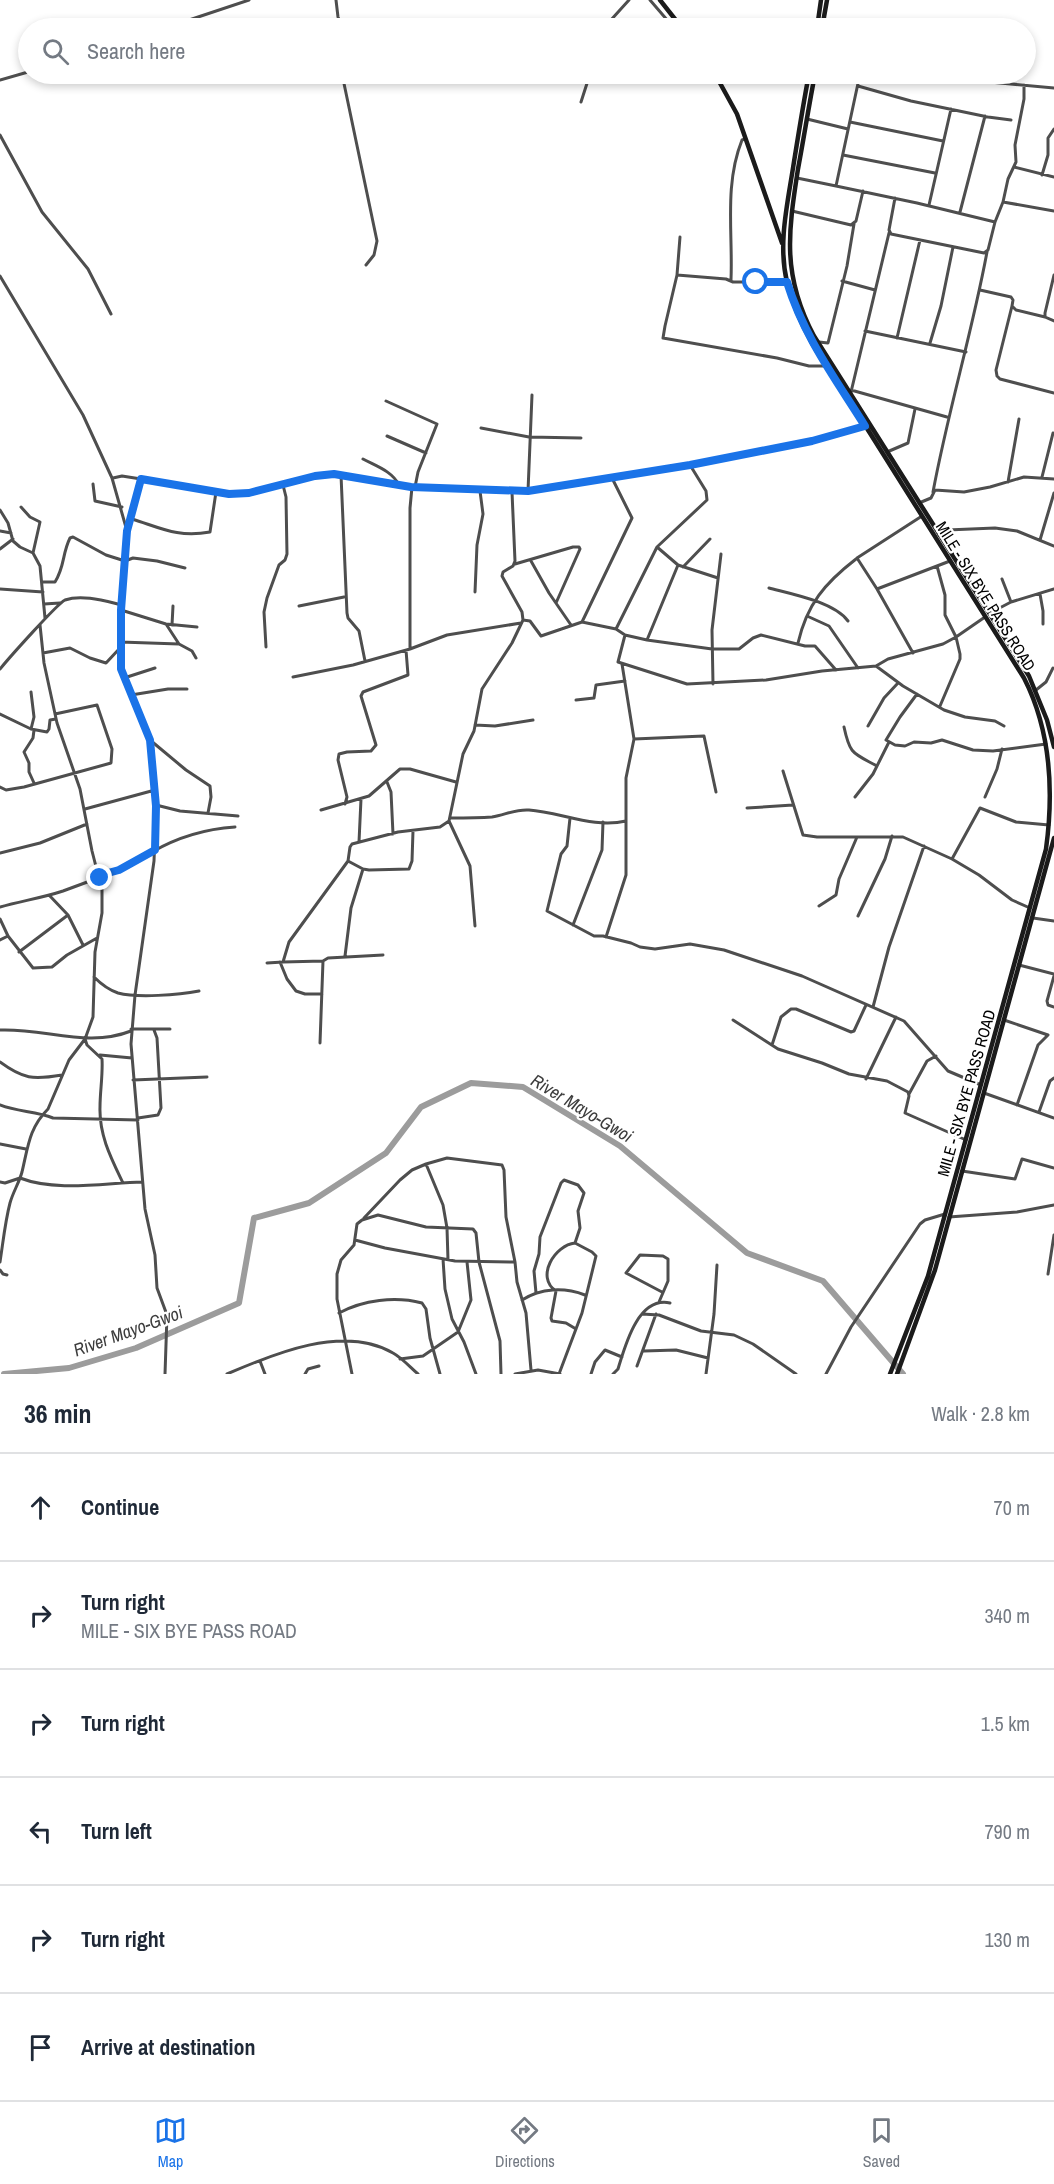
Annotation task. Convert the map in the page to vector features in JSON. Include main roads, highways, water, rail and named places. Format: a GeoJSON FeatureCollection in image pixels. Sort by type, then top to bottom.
{"type":"FeatureCollection","features":[{"type":"Feature","properties":{"kind":"waterway","name":"River Mayo-Gwoi"},"geometry":{"type":"LineString","coordinates":[[4,1374],[69,1368],[136,1348],[239,1303],[254,1218],[309,1203],[386,1153],[421,1107],[471,1083],[523,1087],[620,1146],[747,1253],[823,1281],[903,1374]]}}]}
